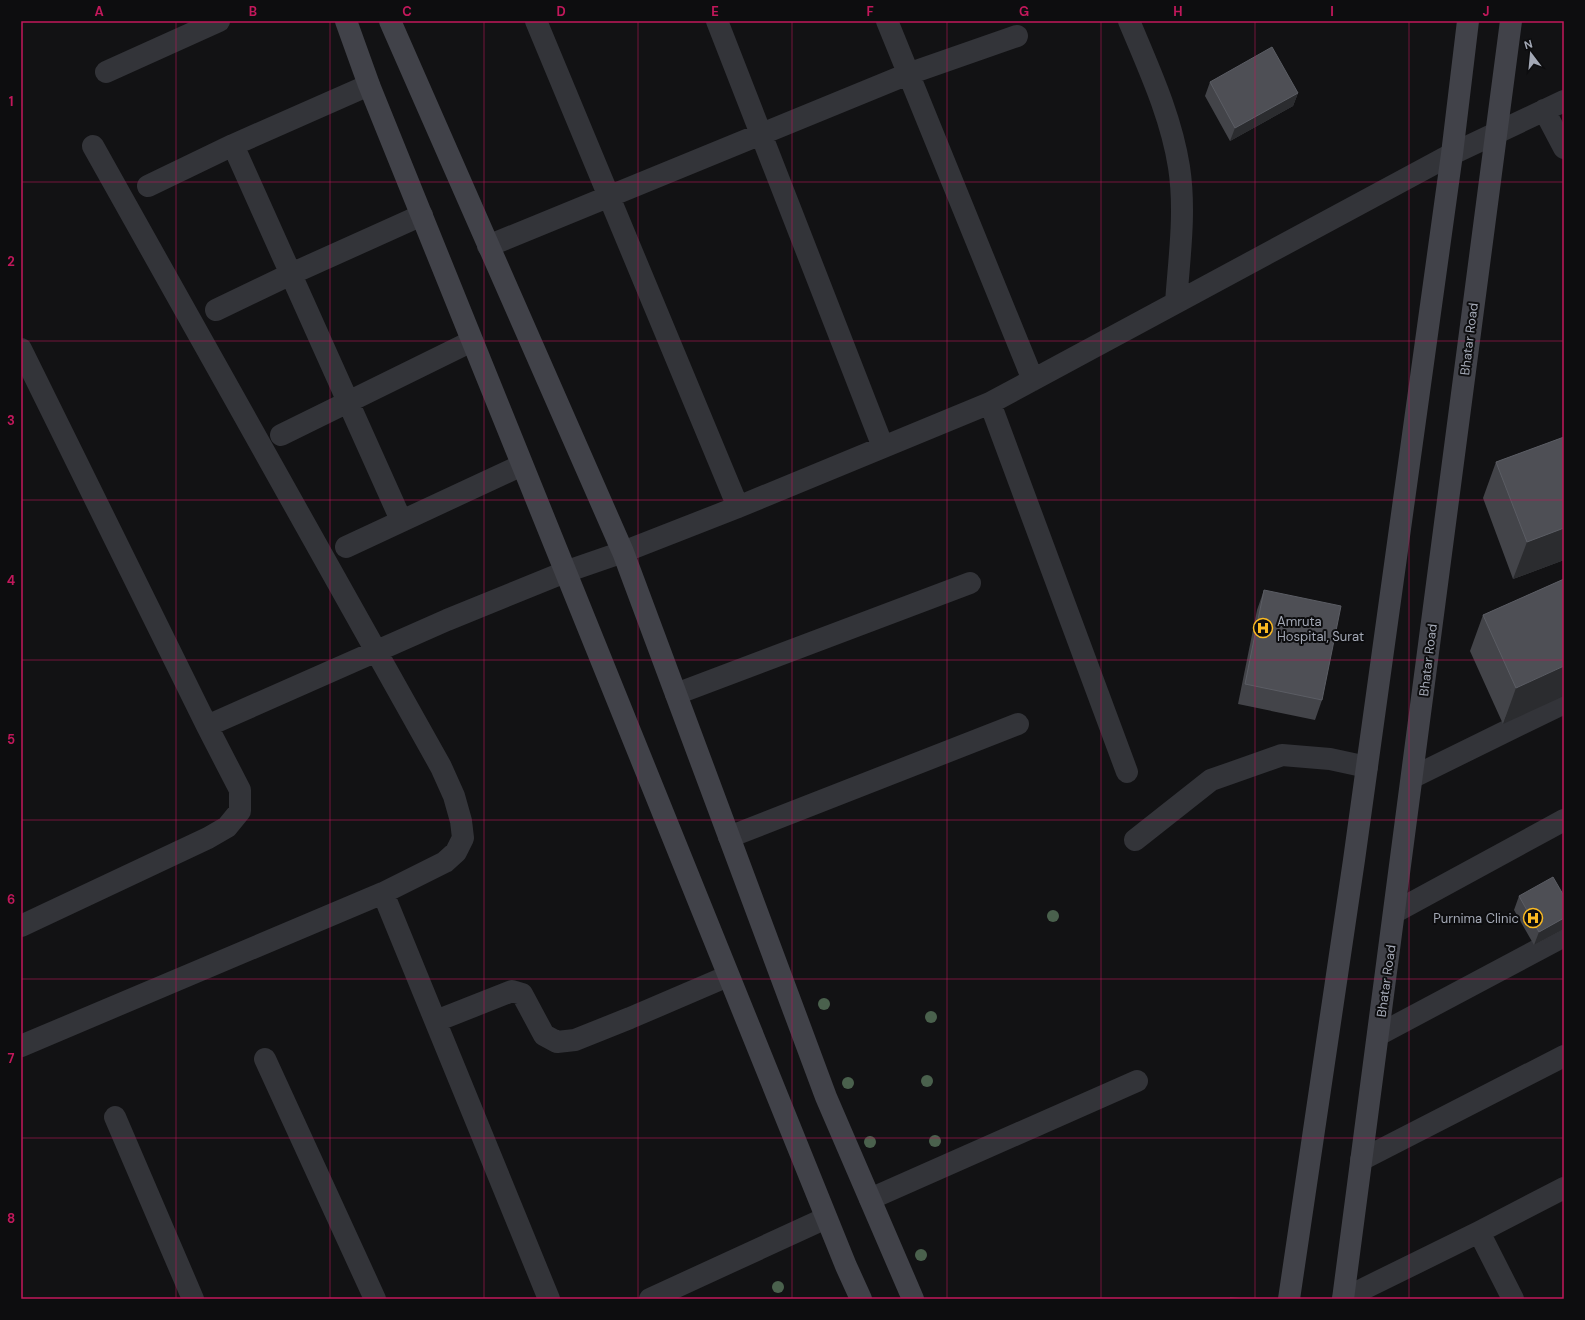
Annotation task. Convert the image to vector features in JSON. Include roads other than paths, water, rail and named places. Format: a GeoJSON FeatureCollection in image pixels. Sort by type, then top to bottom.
{"type":"FeatureCollection","features":[{"type":"Feature","properties":{"kind":"street"},"geometry":{"type":"LineString","coordinates":[[106,72],[219,21]]}},
{"type":"Feature","properties":{"kind":"street"},"geometry":{"type":"LineString","coordinates":[[346,21],[369,85],[565,572],[826,1218],[861,1299]]}},
{"type":"Feature","properties":{"kind":"street"},"geometry":{"type":"LineString","coordinates":[[390,21],[623,552],[826,1097],[912,1299]]}},
{"type":"Feature","properties":{"kind":"street"},"geometry":{"type":"LineString","coordinates":[[536,21],[738,507]]}},
{"type":"Feature","properties":{"kind":"street"},"geometry":{"type":"LineString","coordinates":[[716,21],[883,447]]}},
{"type":"Feature","properties":{"kind":"street"},"geometry":{"type":"LineString","coordinates":[[886,21],[1033,380]]}},
{"type":"Feature","properties":{"kind":"street"},"geometry":{"type":"LineString","coordinates":[[1129,21],[1164,106],[1179,168],[1182,208],[1176,303]]}},
{"type":"Feature","properties":{"kind":"street"},"geometry":{"type":"LineString","coordinates":[[1289,1299],[1452,154],[1468,21]]}},
{"type":"Feature","properties":{"kind":"street","name":"Bhatar Road"},"geometry":{"type":"LineString","coordinates":[[1343,1299],[1413,777],[1495,134],[1511,21]]}},
{"type":"Feature","properties":{"kind":"street"},"geometry":{"type":"LineString","coordinates":[[488,246],[908,74],[1017,36]]}},
{"type":"Feature","properties":{"kind":"street"},"geometry":{"type":"LineString","coordinates":[[148,186],[233,145],[369,85]]}},
{"type":"Feature","properties":{"kind":"street"},"geometry":{"type":"LineString","coordinates":[[206,726],[447,620],[565,572],[623,552],[738,507],[990,404],[1452,154],[1564,101]]}},
{"type":"Feature","properties":{"kind":"street"},"geometry":{"type":"LineString","coordinates":[[1544,110],[1564,148]]}},
{"type":"Feature","properties":{"kind":"street"},"geometry":{"type":"LineString","coordinates":[[233,145],[401,520]]}},
{"type":"Feature","properties":{"kind":"street"},"geometry":{"type":"LineString","coordinates":[[21,1046],[383,893],[445,862],[456,852],[463,838],[462,821],[456,802],[441,767],[93,146]]}},
{"type":"Feature","properties":{"kind":"street"},"geometry":{"type":"LineString","coordinates":[[216,310],[291,274],[422,215]]}},
{"type":"Feature","properties":{"kind":"street"},"geometry":{"type":"LineString","coordinates":[[281,435],[347,401],[472,341]]}},
{"type":"Feature","properties":{"kind":"street"},"geometry":{"type":"LineString","coordinates":[[21,349],[206,726],[240,790],[240,811],[227,827],[208,838],[21,926]]}},
{"type":"Feature","properties":{"kind":"street"},"geometry":{"type":"LineString","coordinates":[[990,404],[1127,772]]}},
{"type":"Feature","properties":{"kind":"street"},"geometry":{"type":"LineString","coordinates":[[346,547],[522,464]]}},
{"type":"Feature","properties":{"kind":"street"},"geometry":{"type":"LineString","coordinates":[[676,694],[970,583]]}},
{"type":"Feature","properties":{"kind":"street"},"geometry":{"type":"LineString","coordinates":[[1413,777],[1564,703]]}},
{"type":"Feature","properties":{"kind":"street"},"geometry":{"type":"LineString","coordinates":[[729,837],[1018,724]]}},
{"type":"Feature","properties":{"kind":"street"},"geometry":{"type":"LineString","coordinates":[[1135,840],[1211,780],[1282,755],[1330,759],[1366,766]]}},
{"type":"Feature","properties":{"kind":"street"},"geometry":{"type":"LineString","coordinates":[[1395,912],[1564,820]]}},
{"type":"Feature","properties":{"kind":"street"},"geometry":{"type":"LineString","coordinates":[[383,893],[549,1299]]}},
{"type":"Feature","properties":{"kind":"street"},"geometry":{"type":"LineString","coordinates":[[1378,1035],[1564,936]]}},
{"type":"Feature","properties":{"kind":"street"},"geometry":{"type":"LineString","coordinates":[[436,1021],[512,992],[522,994],[544,1035],[557,1042],[575,1040],[728,976]]}},
{"type":"Feature","properties":{"kind":"street"},"geometry":{"type":"LineString","coordinates":[[1362,1160],[1564,1056]]}},
{"type":"Feature","properties":{"kind":"street"},"geometry":{"type":"LineString","coordinates":[[265,1059],[375,1299]]}},
{"type":"Feature","properties":{"kind":"street"},"geometry":{"type":"LineString","coordinates":[[870,1199],[1137,1081]]}},
{"type":"Feature","properties":{"kind":"street"},"geometry":{"type":"LineString","coordinates":[[115,1117],[193,1299]]}},
{"type":"Feature","properties":{"kind":"street"},"geometry":{"type":"LineString","coordinates":[[1343,1299],[1562,1193]]}},
{"type":"Feature","properties":{"kind":"street"},"geometry":{"type":"LineString","coordinates":[[650,1299],[826,1218]]}},
{"type":"Feature","properties":{"kind":"street"},"geometry":{"type":"LineString","coordinates":[[1479,1232],[1513,1299]]}},
{"type":"Feature","properties":{"kind":"place","name":"Amruta Hospital, Surat"},"geometry":{"type":"Point","coordinates":[1263,628]}},
{"type":"Feature","properties":{"kind":"place","name":"Purnima Clinic"},"geometry":{"type":"Point","coordinates":[1533,918]}}]}
